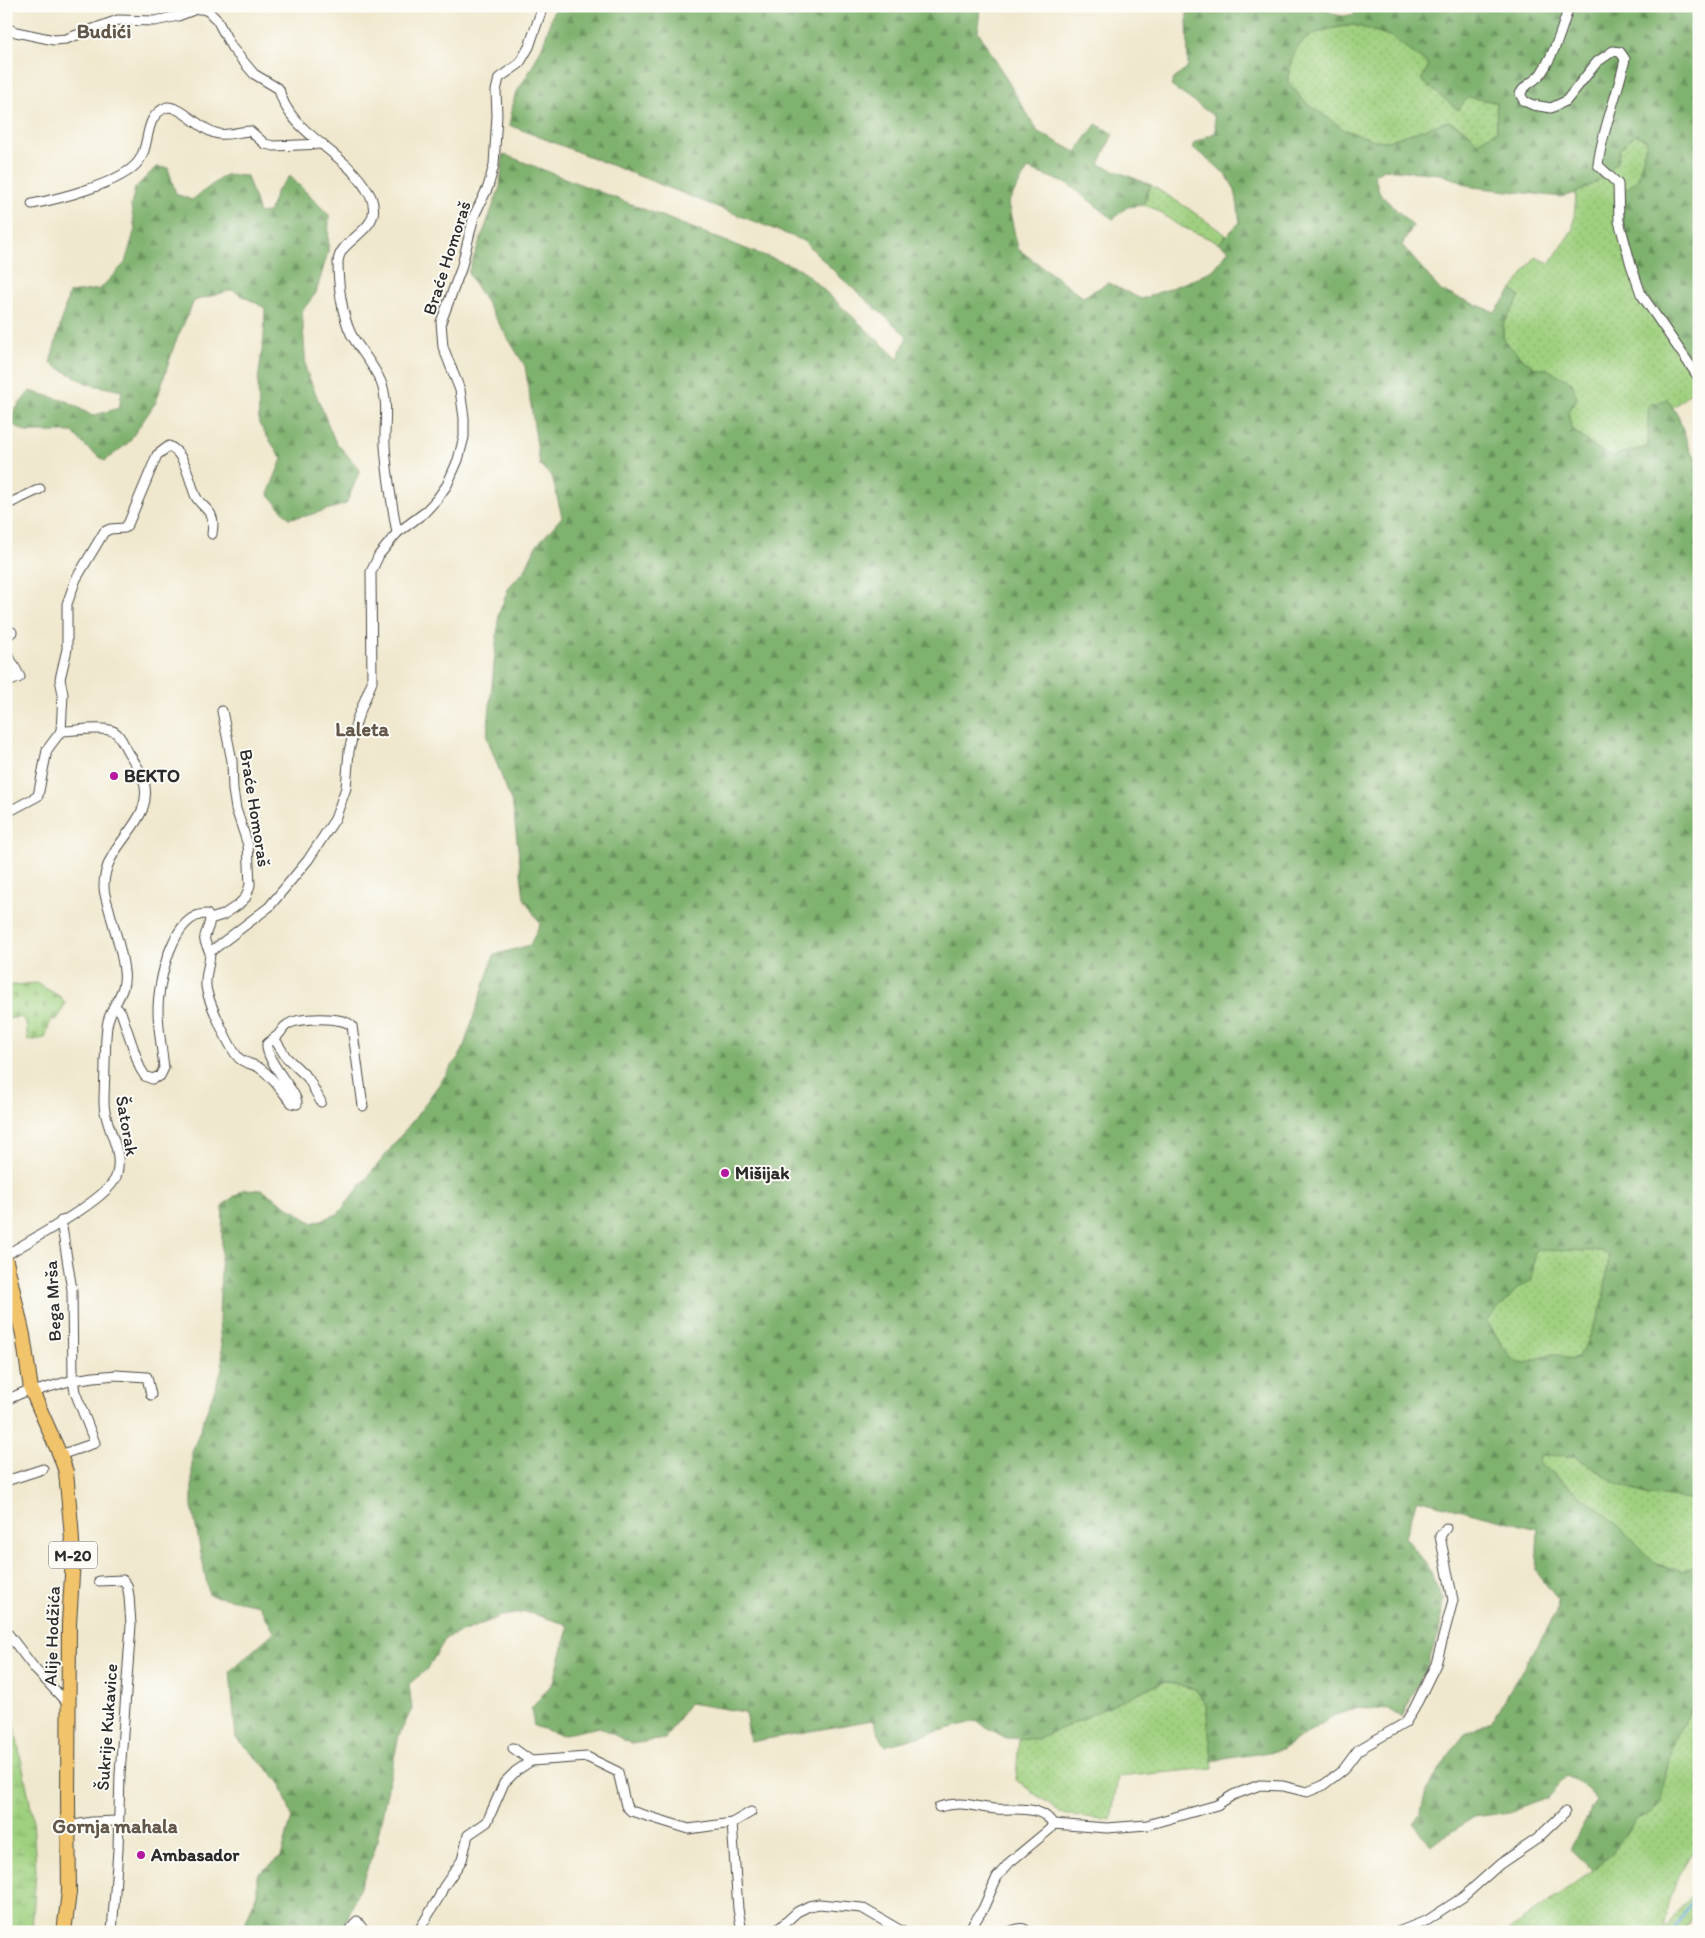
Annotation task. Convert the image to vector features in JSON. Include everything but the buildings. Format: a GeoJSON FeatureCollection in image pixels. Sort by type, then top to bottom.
{"type":"FeatureCollection","features":[{"type":"Feature","properties":{"kind":"main road","name":"Alije Hodžića"},"geometry":{"type":"LineString","coordinates":[[6,1261],[24,1335],[32,1391],[60,1456],[68,1488],[72,1550],[69,1624],[69,1892],[64,1932]]}},
{"type":"Feature","properties":{"kind":"street","name":"Braće Homoraš"},"geometry":{"type":"LineString","coordinates":[[210,952],[269,907],[308,860],[335,819],[346,788],[349,751],[357,719],[372,682],[371,572],[379,556],[397,533],[424,513],[447,485],[458,460],[464,437],[464,418],[460,390],[442,347],[441,322],[461,269],[474,216],[488,188],[494,165],[497,115],[496,91],[499,78],[519,64],[529,48],[543,6]]}},
{"type":"Feature","properties":{"kind":"street"},"geometry":{"type":"LineString","coordinates":[[1569,6],[1554,52],[1541,75],[1524,87],[1520,94],[1524,102],[1551,108],[1566,101],[1597,62],[1613,51],[1620,52],[1625,59],[1621,80],[1600,148],[1598,165],[1618,184],[1619,220],[1641,294],[1699,378]]}},
{"type":"Feature","properties":{"kind":"street"},"geometry":{"type":"LineString","coordinates":[[6,28],[54,40],[66,39],[118,20],[155,20],[178,16],[196,9],[208,11],[217,20],[232,48],[254,74],[279,89],[282,100],[297,124],[339,157],[357,175],[371,197],[373,213],[370,224],[344,248],[338,260],[340,288],[350,332],[382,382],[385,402],[385,448],[397,533]]}},
{"type":"Feature","properties":{"kind":"street"},"geometry":{"type":"LineString","coordinates":[[32,204],[60,199],[91,188],[130,170],[138,163],[142,154],[149,123],[157,112],[167,107],[179,110],[195,123],[218,134],[250,132],[265,144],[274,146],[323,144]]}},
{"type":"Feature","properties":{"kind":"street"},"geometry":{"type":"LineString","coordinates":[[6,813],[38,796],[47,750],[61,731],[63,694],[60,679],[67,649],[67,604],[69,594],[104,532],[110,529],[124,528],[129,522],[157,455],[170,446],[180,456],[202,506],[210,513],[213,523],[212,534]]}},
{"type":"Feature","properties":{"kind":"street"},"geometry":{"type":"LineString","coordinates":[[6,505],[40,489]]}},
{"type":"Feature","properties":{"kind":"street"},"geometry":{"type":"LineString","coordinates":[[6,651],[20,677],[6,683]]}},
{"type":"Feature","properties":{"kind":"street","name":"Braće Homoraš"},"geometry":{"type":"LineString","coordinates":[[114,1006],[122,1012],[140,1068],[145,1076],[152,1079],[160,1076],[164,1068],[158,1010],[166,959],[182,926],[201,914],[206,914],[210,919],[224,915],[246,897],[250,885],[248,845],[236,809],[232,761],[222,711]]}},
{"type":"Feature","properties":{"kind":"street","name":"Šatorak"},"geometry":{"type":"LineString","coordinates":[[6,1255],[93,1202],[108,1190],[116,1177],[118,1162],[116,1142],[106,1118],[104,1104],[107,1028],[114,1006],[120,996],[124,972],[104,887],[108,864],[117,845],[142,814],[146,791],[143,776],[115,731],[107,728],[61,731]]}},
{"type":"Feature","properties":{"kind":"street"},"geometry":{"type":"LineString","coordinates":[[210,919],[204,936],[204,943],[210,952],[205,975],[206,989],[210,1007],[231,1048],[239,1059],[263,1070],[294,1104],[298,1101],[297,1098],[280,1074],[267,1049],[267,1044],[285,1025],[301,1019],[349,1022],[352,1026],[362,1106]]}},
{"type":"Feature","properties":{"kind":"street"},"geometry":{"type":"LineString","coordinates":[[274,1038],[286,1057],[308,1078],[321,1102]]}},
{"type":"Feature","properties":{"kind":"street","name":"Bega Mrša"},"geometry":{"type":"LineString","coordinates":[[60,1456],[95,1443],[75,1392],[73,1380],[72,1290],[61,1221]]}},
{"type":"Feature","properties":{"kind":"street"},"geometry":{"type":"LineString","coordinates":[[6,1400],[73,1380],[116,1375],[147,1377],[151,1395]]}},
{"type":"Feature","properties":{"kind":"street"},"geometry":{"type":"LineString","coordinates":[[6,1481],[43,1469]]}},
{"type":"Feature","properties":{"kind":"street"},"geometry":{"type":"LineString","coordinates":[[1053,1824],[1107,1828],[1147,1825],[1217,1805],[1232,1795],[1260,1785],[1283,1786],[1307,1792],[1322,1786],[1343,1770],[1358,1750],[1405,1723],[1436,1664],[1453,1600],[1440,1536],[1446,1528]]}},
{"type":"Feature","properties":{"kind":"street","name":"Šukrije Kukavice"},"geometry":{"type":"LineString","coordinates":[[99,1581],[123,1580],[127,1585],[130,1596],[131,1625],[117,1821],[118,1850],[112,1932]]}},
{"type":"Feature","properties":{"kind":"street"},"geometry":{"type":"LineString","coordinates":[[6,1631],[35,1669],[69,1705]]}},
{"type":"Feature","properties":{"kind":"street"},"geometry":{"type":"LineString","coordinates":[[513,1748],[531,1761]]}},
{"type":"Feature","properties":{"kind":"street"},"geometry":{"type":"LineString","coordinates":[[418,1932],[443,1888],[462,1860],[468,1835],[487,1822],[504,1783],[516,1771],[531,1761],[587,1757],[618,1772],[626,1806],[631,1811],[689,1829],[732,1823],[751,1812]]}},
{"type":"Feature","properties":{"kind":"street"},"geometry":{"type":"LineString","coordinates":[[939,1807],[953,1803],[968,1803],[994,1809],[1030,1809],[1040,1812],[1049,1818],[1053,1824]]}},
{"type":"Feature","properties":{"kind":"street"},"geometry":{"type":"LineString","coordinates":[[1398,1932],[1428,1920],[1463,1897],[1500,1864],[1537,1839],[1565,1812]]}},
{"type":"Feature","properties":{"kind":"street"},"geometry":{"type":"LineString","coordinates":[[68,1826],[92,1822],[117,1821]]}},
{"type":"Feature","properties":{"kind":"street"},"geometry":{"type":"LineString","coordinates":[[732,1823],[738,1909],[742,1932]]}},
{"type":"Feature","properties":{"kind":"street"},"geometry":{"type":"LineString","coordinates":[[968,1932],[983,1910],[997,1878],[1010,1862],[1050,1829],[1053,1824]]}},
{"type":"Feature","properties":{"kind":"street"},"geometry":{"type":"LineString","coordinates":[[775,1932],[797,1912],[809,1906],[819,1904],[862,1908],[903,1932]]}},
{"type":"Feature","properties":{"kind":"street"},"geometry":{"type":"LineString","coordinates":[[350,1932],[357,1921],[365,1932]]}},
{"type":"Feature","properties":{"kind":"street"},"geometry":{"type":"LineString","coordinates":[[1010,1932],[1021,1928],[1028,1932]]}},
{"type":"Feature","properties":{"kind":"green space"},"geometry":{"type":"Polygon","coordinates":[[[555,6],[980,6],[978,31],[1038,132],[1076,152],[1096,124],[1113,134],[1099,164],[1151,185],[1143,205],[1127,207],[1113,219],[1068,184],[1028,169],[1008,203],[1018,249],[1083,297],[1108,283],[1141,299],[1195,279],[1214,269],[1229,250],[1219,243],[1240,222],[1236,195],[1232,185],[1217,167],[1193,149],[1194,143],[1216,132],[1214,116],[1171,86],[1174,79],[1188,67],[1187,13],[1199,6],[1317,6],[1344,16],[1354,14],[1357,6],[1699,6],[1699,371],[1644,291],[1634,263],[1623,221],[1622,193],[1638,179],[1647,140],[1636,134],[1620,149],[1616,164],[1598,181],[1576,193],[1561,197],[1473,187],[1441,174],[1383,169],[1374,175],[1380,194],[1413,226],[1402,245],[1441,291],[1495,312],[1512,290],[1520,297],[1503,325],[1503,339],[1535,368],[1547,369],[1572,382],[1577,399],[1568,411],[1571,428],[1592,446],[1611,456],[1648,447],[1648,406],[1667,399],[1678,416],[1691,452],[1699,459],[1699,1500],[1645,1494],[1620,1485],[1575,1456],[1541,1455],[1538,1463],[1609,1517],[1656,1564],[1682,1571],[1697,1564],[1699,1565],[1699,1698],[1672,1742],[1661,1800],[1652,1813],[1635,1820],[1612,1853],[1593,1870],[1570,1848],[1597,1800],[1587,1788],[1567,1776],[1547,1798],[1510,1812],[1474,1817],[1431,1845],[1414,1823],[1421,1811],[1426,1791],[1448,1756],[1465,1734],[1491,1721],[1557,1613],[1558,1600],[1536,1571],[1538,1529],[1417,1499],[1405,1537],[1426,1564],[1443,1599],[1440,1628],[1427,1666],[1402,1717],[1390,1710],[1357,1708],[1335,1715],[1281,1750],[1212,1761],[1206,1704],[1195,1689],[1165,1682],[1039,1739],[1006,1738],[976,1721],[885,1746],[872,1720],[750,1742],[745,1712],[689,1703],[665,1739],[631,1744],[600,1727],[560,1735],[534,1726],[531,1709],[554,1681],[568,1628],[566,1624],[526,1612],[502,1616],[446,1638],[428,1668],[409,1684],[412,1709],[399,1735],[375,1849],[342,1932],[242,1932],[257,1893],[257,1875],[281,1857],[292,1817],[280,1782],[236,1738],[230,1671],[274,1632],[259,1605],[209,1595],[192,1506],[192,1452],[223,1366],[219,1322],[223,1205],[244,1189],[262,1190],[313,1223],[338,1214],[415,1118],[462,1052],[494,955],[530,945],[540,924],[524,898],[513,807],[487,737],[499,613],[509,587],[525,570],[536,546],[562,517],[552,476],[540,465],[525,366],[468,273],[500,187],[503,154],[801,269],[898,359],[907,336],[838,275],[804,241],[509,125],[515,95],[531,69],[544,42],[555,6]],[[1354,25],[1317,33],[1299,45],[1290,67],[1288,82],[1305,102],[1345,130],[1374,140],[1388,141],[1448,121],[1465,129],[1477,142],[1497,131],[1496,102],[1468,97],[1458,110],[1421,80],[1429,65],[1390,36],[1354,25]],[[1535,1250],[1532,1280],[1518,1288],[1486,1322],[1512,1359],[1521,1364],[1552,1353],[1567,1359],[1577,1357],[1588,1341],[1603,1303],[1609,1256],[1602,1251],[1535,1250]]]}},
{"type":"Feature","properties":{"kind":"green space"},"geometry":{"type":"Polygon","coordinates":[[[1354,25],[1390,36],[1430,65],[1458,109],[1468,97],[1496,102],[1497,131],[1477,142],[1465,129],[1448,121],[1388,141],[1374,140],[1345,130],[1305,102],[1288,82],[1290,67],[1299,45],[1317,33],[1354,25]]]}},
{"type":"Feature","properties":{"kind":"green space"},"geometry":{"type":"Polygon","coordinates":[[[1636,134],[1647,141],[1638,179],[1699,371],[1699,385],[1673,408],[1667,399],[1649,447],[1611,456],[1592,446],[1571,428],[1568,411],[1547,369],[1535,368],[1503,339],[1503,325],[1520,297],[1512,290],[1535,257],[1550,263],[1573,229],[1576,193],[1598,181],[1616,164],[1620,149],[1636,134]]]}},
{"type":"Feature","properties":{"kind":"green space"},"geometry":{"type":"Polygon","coordinates":[[[156,167],[168,168],[176,194],[192,200],[225,175],[247,176],[259,213],[269,212],[277,190],[290,176],[329,215],[328,252],[316,293],[302,311],[306,370],[335,441],[360,470],[346,504],[306,516],[289,518],[268,494],[282,459],[259,424],[258,381],[264,336],[265,308],[232,290],[194,301],[175,343],[156,402],[128,443],[105,461],[85,446],[73,432],[26,432],[12,424],[14,411],[30,391],[69,402],[92,416],[119,408],[122,391],[88,384],[50,363],[69,293],[100,289],[125,263],[135,229],[131,206],[135,188],[156,167]]]}},
{"type":"Feature","properties":{"kind":"green space"},"geometry":{"type":"Polygon","coordinates":[[[1151,185],[1226,235],[1219,243],[1178,225],[1155,209],[1143,205],[1151,185]]]}},
{"type":"Feature","properties":{"kind":"green space"},"geometry":{"type":"Polygon","coordinates":[[[36,983],[61,997],[65,1003],[56,1020],[51,1019],[45,1038],[28,1041],[26,1023],[21,1017],[6,1019],[6,986],[36,983]]]}},
{"type":"Feature","properties":{"kind":"green space"},"geometry":{"type":"Polygon","coordinates":[[[1535,1250],[1602,1251],[1609,1256],[1603,1303],[1588,1341],[1577,1357],[1567,1359],[1552,1353],[1521,1364],[1512,1359],[1486,1321],[1518,1288],[1532,1280],[1535,1250]]]}},
{"type":"Feature","properties":{"kind":"green space"},"geometry":{"type":"Polygon","coordinates":[[[1541,1455],[1575,1456],[1620,1485],[1645,1494],[1699,1500],[1699,1565],[1697,1564],[1682,1571],[1656,1564],[1609,1517],[1538,1463],[1541,1455]]]}},
{"type":"Feature","properties":{"kind":"green space"},"geometry":{"type":"Polygon","coordinates":[[[1165,1682],[1195,1689],[1206,1704],[1213,1768],[1118,1777],[1111,1820],[1061,1814],[1016,1780],[1019,1738],[1039,1739],[1165,1682]]]}},
{"type":"Feature","properties":{"kind":"green space"},"geometry":{"type":"Polygon","coordinates":[[[1699,1698],[1699,1842],[1674,1884],[1668,1903],[1663,1931],[1699,1885],[1699,1911],[1697,1911],[1684,1932],[1506,1932],[1593,1870],[1612,1853],[1635,1820],[1652,1812],[1661,1800],[1672,1742],[1699,1698]]]}},
{"type":"Feature","properties":{"kind":"green space"},"geometry":{"type":"Polygon","coordinates":[[[6,1700],[12,1715],[33,1817],[36,1870],[32,1932],[6,1932],[6,1700]]]}},
{"type":"Feature","properties":{"kind":"waterway"},"geometry":{"type":"LineString","coordinates":[[1673,1932],[1699,1893]]}},
{"type":"Feature","properties":{"kind":"place","name":"BEKTO"},"geometry":{"type":"Point","coordinates":[114,776]}},
{"type":"Feature","properties":{"kind":"place","name":"Mišijak"},"geometry":{"type":"Point","coordinates":[725,1173]}},
{"type":"Feature","properties":{"kind":"place","name":"Ambasador"},"geometry":{"type":"Point","coordinates":[141,1855]}},
{"type":"Feature","properties":{"kind":"district","name":"Budići"},"geometry":{"type":"Point","coordinates":[104,31]}},
{"type":"Feature","properties":{"kind":"district","name":"Laleta"},"geometry":{"type":"Point","coordinates":[362,729]}},
{"type":"Feature","properties":{"kind":"district","name":"Gornja mahala"},"geometry":{"type":"Point","coordinates":[115,1826]}}]}
